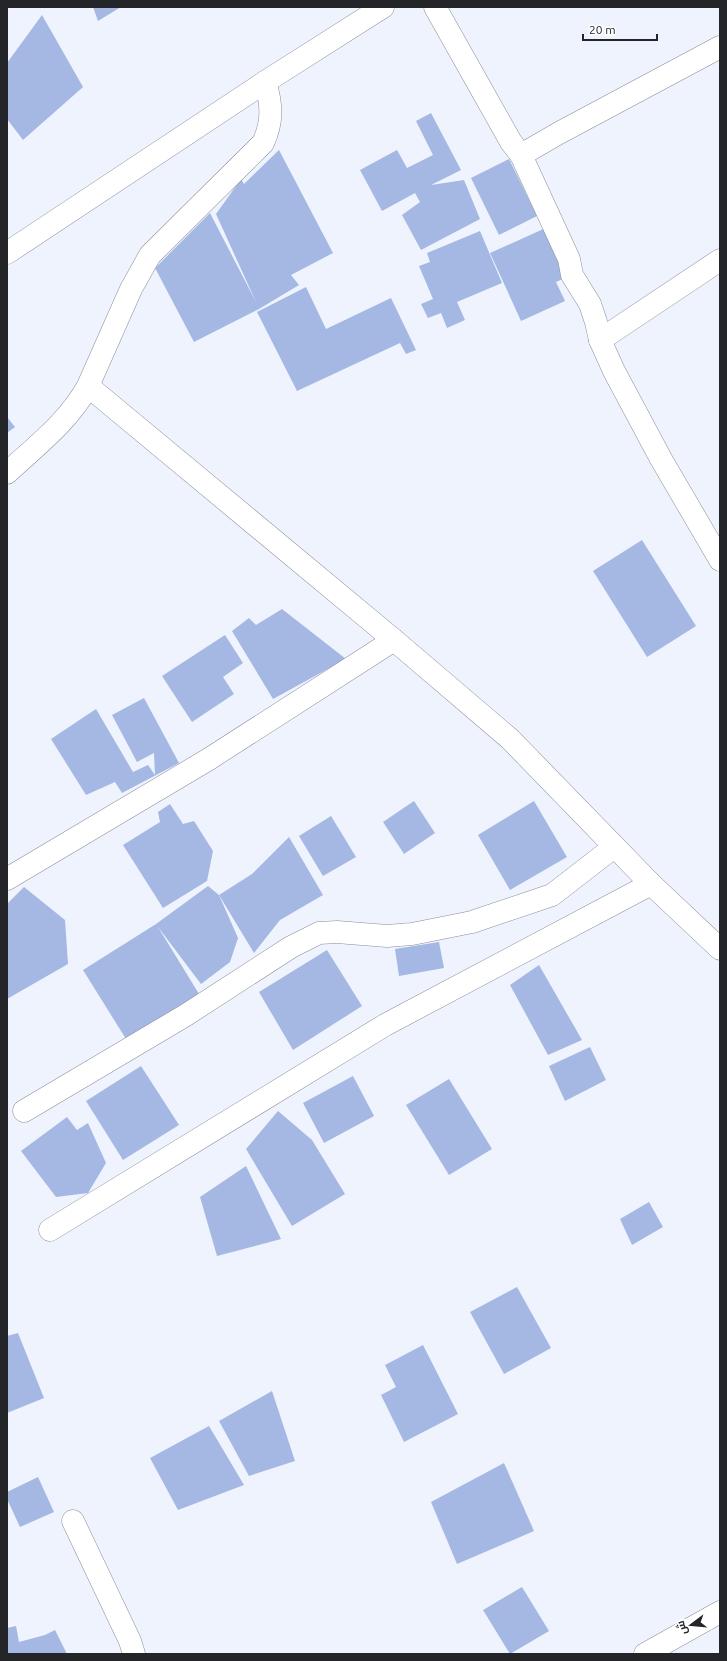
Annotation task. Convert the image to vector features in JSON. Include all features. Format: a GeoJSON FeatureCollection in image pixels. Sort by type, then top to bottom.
{"type":"FeatureCollection","features":[{"type":"Feature","properties":{"kind":"street"},"geometry":{"type":"LineString","coordinates":[[7,253],[265,82],[383,7]]}},
{"type":"Feature","properties":{"kind":"street"},"geometry":{"type":"LineString","coordinates":[[435,7],[511,142],[521,155],[569,258],[572,274],[590,304],[600,340],[614,371],[661,459],[720,560]]}},
{"type":"Feature","properties":{"kind":"street"},"geometry":{"type":"LineString","coordinates":[[521,155],[559,133],[720,47]]}},
{"type":"Feature","properties":{"kind":"street"},"geometry":{"type":"LineString","coordinates":[[7,473],[68,416],[80,400],[88,386],[131,289],[150,255],[263,143],[269,127],[271,112],[270,96],[265,82]]}},
{"type":"Feature","properties":{"kind":"street"},"geometry":{"type":"LineString","coordinates":[[600,340],[720,260]]}},
{"type":"Feature","properties":{"kind":"street"},"geometry":{"type":"LineString","coordinates":[[88,386],[394,640],[510,739],[614,848],[720,949]]}},
{"type":"Feature","properties":{"kind":"street"},"geometry":{"type":"LineString","coordinates":[[7,879],[209,759],[394,640]]}},
{"type":"Feature","properties":{"kind":"street"},"geometry":{"type":"LineString","coordinates":[[24,1111],[186,1015],[291,947],[319,933],[337,932],[387,936],[412,934],[472,922],[552,895],[614,848]]}},
{"type":"Feature","properties":{"kind":"street"},"geometry":{"type":"LineString","coordinates":[[50,1230],[385,1025],[651,884]]}},
{"type":"Feature","properties":{"kind":"street"},"geometry":{"type":"LineString","coordinates":[[73,1522],[130,1641],[134,1654]]}},
{"type":"Feature","properties":{"kind":"street"},"geometry":{"type":"LineString","coordinates":[[645,1654],[720,1612]]}},
{"type":"Feature","properties":{"kind":"building"},"geometry":{"type":"Polygon","coordinates":[[[93,7],[121,7],[98,21],[93,7]]]}},
{"type":"Feature","properties":{"kind":"building"},"geometry":{"type":"Polygon","coordinates":[[[42,15],[83,87],[23,140],[7,119],[7,63],[42,15]]]}},
{"type":"Feature","properties":{"kind":"building"},"geometry":{"type":"Polygon","coordinates":[[[431,113],[461,170],[431,185],[464,180],[480,219],[421,250],[402,215],[420,202],[415,193],[382,211],[360,170],[397,150],[407,168],[433,155],[416,121],[431,113]]]}},
{"type":"Feature","properties":{"kind":"building"},"geometry":{"type":"Polygon","coordinates":[[[279,150],[333,253],[291,275],[299,285],[259,309],[194,342],[155,268],[210,213],[256,302],[216,214],[241,179],[244,184],[279,150]]]}},
{"type":"Feature","properties":{"kind":"building"},"geometry":{"type":"Polygon","coordinates":[[[509,159],[537,216],[499,235],[471,178],[509,159]]]}},
{"type":"Feature","properties":{"kind":"building"},"geometry":{"type":"Polygon","coordinates":[[[550,226],[572,275],[556,282],[565,301],[521,321],[490,253],[550,226]]]}},
{"type":"Feature","properties":{"kind":"building"},"geometry":{"type":"Polygon","coordinates":[[[480,231],[502,283],[457,302],[465,320],[447,328],[441,313],[428,318],[421,304],[433,299],[419,266],[430,262],[427,253],[480,231]]]}},
{"type":"Feature","properties":{"kind":"building"},"geometry":{"type":"Polygon","coordinates":[[[306,287],[326,329],[391,298],[416,350],[406,354],[400,343],[297,391],[257,312],[306,287]]]}},
{"type":"Feature","properties":{"kind":"building"},"geometry":{"type":"Polygon","coordinates":[[[7,417],[15,427],[7,433],[7,417]]]}},
{"type":"Feature","properties":{"kind":"building"},"geometry":{"type":"Polygon","coordinates":[[[642,540],[696,626],[647,657],[593,571],[642,540]]]}},
{"type":"Feature","properties":{"kind":"building"},"geometry":{"type":"Polygon","coordinates":[[[282,609],[346,659],[273,699],[232,631],[249,618],[256,625],[282,609]]]}},
{"type":"Feature","properties":{"kind":"building"},"geometry":{"type":"Polygon","coordinates":[[[225,635],[243,663],[223,677],[234,694],[192,722],[162,676],[225,635]]]}},
{"type":"Feature","properties":{"kind":"building"},"geometry":{"type":"Polygon","coordinates":[[[144,698],[179,763],[122,793],[115,782],[86,795],[51,739],[96,709],[133,772],[148,765],[155,775],[154,753],[137,762],[112,715],[144,698]]]}},
{"type":"Feature","properties":{"kind":"building"},"geometry":{"type":"Polygon","coordinates":[[[414,801],[435,833],[404,854],[383,822],[414,801]]]}},
{"type":"Feature","properties":{"kind":"building"},"geometry":{"type":"Polygon","coordinates":[[[534,801],[567,857],[510,890],[478,835],[534,801]]]}},
{"type":"Feature","properties":{"kind":"building"},"geometry":{"type":"Polygon","coordinates":[[[170,804],[183,824],[194,821],[213,851],[207,881],[163,908],[123,845],[160,822],[158,812],[170,804]]]}},
{"type":"Feature","properties":{"kind":"building"},"geometry":{"type":"Polygon","coordinates":[[[331,816],[356,857],[323,876],[299,836],[331,816]]]}},
{"type":"Feature","properties":{"kind":"building"},"geometry":{"type":"Polygon","coordinates":[[[289,837],[323,895],[280,920],[254,953],[219,895],[252,874],[289,837]]]}},
{"type":"Feature","properties":{"kind":"building"},"geometry":{"type":"Polygon","coordinates":[[[208,886],[219,895],[238,938],[230,962],[201,984],[158,927],[199,994],[126,1039],[83,970],[156,924],[208,886]]]}},
{"type":"Feature","properties":{"kind":"building"},"geometry":{"type":"Polygon","coordinates":[[[24,887],[65,920],[68,964],[7,999],[7,904],[24,887]]]}},
{"type":"Feature","properties":{"kind":"building"},"geometry":{"type":"Polygon","coordinates":[[[439,942],[444,968],[399,976],[395,949],[439,942]]]}},
{"type":"Feature","properties":{"kind":"building"},"geometry":{"type":"Polygon","coordinates":[[[327,950],[362,1006],[293,1050],[259,992],[327,950]]]}},
{"type":"Feature","properties":{"kind":"building"},"geometry":{"type":"Polygon","coordinates":[[[539,965],[582,1040],[548,1055],[510,985],[539,965]]]}},
{"type":"Feature","properties":{"kind":"building"},"geometry":{"type":"Polygon","coordinates":[[[590,1047],[606,1080],[565,1101],[549,1066],[590,1047]]]}},
{"type":"Feature","properties":{"kind":"building"},"geometry":{"type":"Polygon","coordinates":[[[141,1066],[179,1125],[123,1160],[86,1101],[141,1066]]]}},
{"type":"Feature","properties":{"kind":"building"},"geometry":{"type":"Polygon","coordinates":[[[353,1076],[374,1116],[324,1143],[303,1103],[353,1076]]]}},
{"type":"Feature","properties":{"kind":"building"},"geometry":{"type":"Polygon","coordinates":[[[449,1079],[492,1149],[449,1175],[406,1105],[449,1079]]]}},
{"type":"Feature","properties":{"kind":"building"},"geometry":{"type":"Polygon","coordinates":[[[278,1111],[312,1140],[345,1194],[292,1226],[246,1149],[278,1111]]]}},
{"type":"Feature","properties":{"kind":"building"},"geometry":{"type":"Polygon","coordinates":[[[67,1117],[77,1130],[88,1123],[106,1163],[88,1193],[56,1197],[21,1151],[67,1117]]]}},
{"type":"Feature","properties":{"kind":"building"},"geometry":{"type":"Polygon","coordinates":[[[246,1166],[281,1239],[217,1256],[200,1197],[246,1166]]]}},
{"type":"Feature","properties":{"kind":"building"},"geometry":{"type":"Polygon","coordinates":[[[649,1202],[663,1227],[632,1245],[620,1219],[649,1202]]]}},
{"type":"Feature","properties":{"kind":"building"},"geometry":{"type":"Polygon","coordinates":[[[517,1287],[551,1348],[504,1374],[470,1312],[517,1287]]]}},
{"type":"Feature","properties":{"kind":"building"},"geometry":{"type":"Polygon","coordinates":[[[18,1333],[44,1398],[7,1413],[7,1336],[18,1333]]]}},
{"type":"Feature","properties":{"kind":"building"},"geometry":{"type":"Polygon","coordinates":[[[423,1345],[458,1414],[404,1442],[381,1395],[396,1387],[385,1365],[423,1345]]]}},
{"type":"Feature","properties":{"kind":"building"},"geometry":{"type":"Polygon","coordinates":[[[272,1391],[295,1461],[249,1476],[219,1421],[272,1391]]]}},
{"type":"Feature","properties":{"kind":"building"},"geometry":{"type":"Polygon","coordinates":[[[209,1426],[244,1485],[178,1510],[150,1458],[209,1426]]]}},
{"type":"Feature","properties":{"kind":"building"},"geometry":{"type":"Polygon","coordinates":[[[504,1463],[534,1531],[457,1564],[431,1502],[504,1463]]]}},
{"type":"Feature","properties":{"kind":"building"},"geometry":{"type":"Polygon","coordinates":[[[38,1477],[54,1512],[20,1527],[7,1499],[7,1492],[38,1477]]]}},
{"type":"Feature","properties":{"kind":"building"},"geometry":{"type":"Polygon","coordinates":[[[522,1587],[549,1631],[510,1654],[483,1610],[522,1587]]]}},
{"type":"Feature","properties":{"kind":"building"},"geometry":{"type":"Polygon","coordinates":[[[16,1626],[19,1642],[45,1635],[55,1630],[67,1654],[7,1654],[7,1628],[16,1626]]]}}]}
